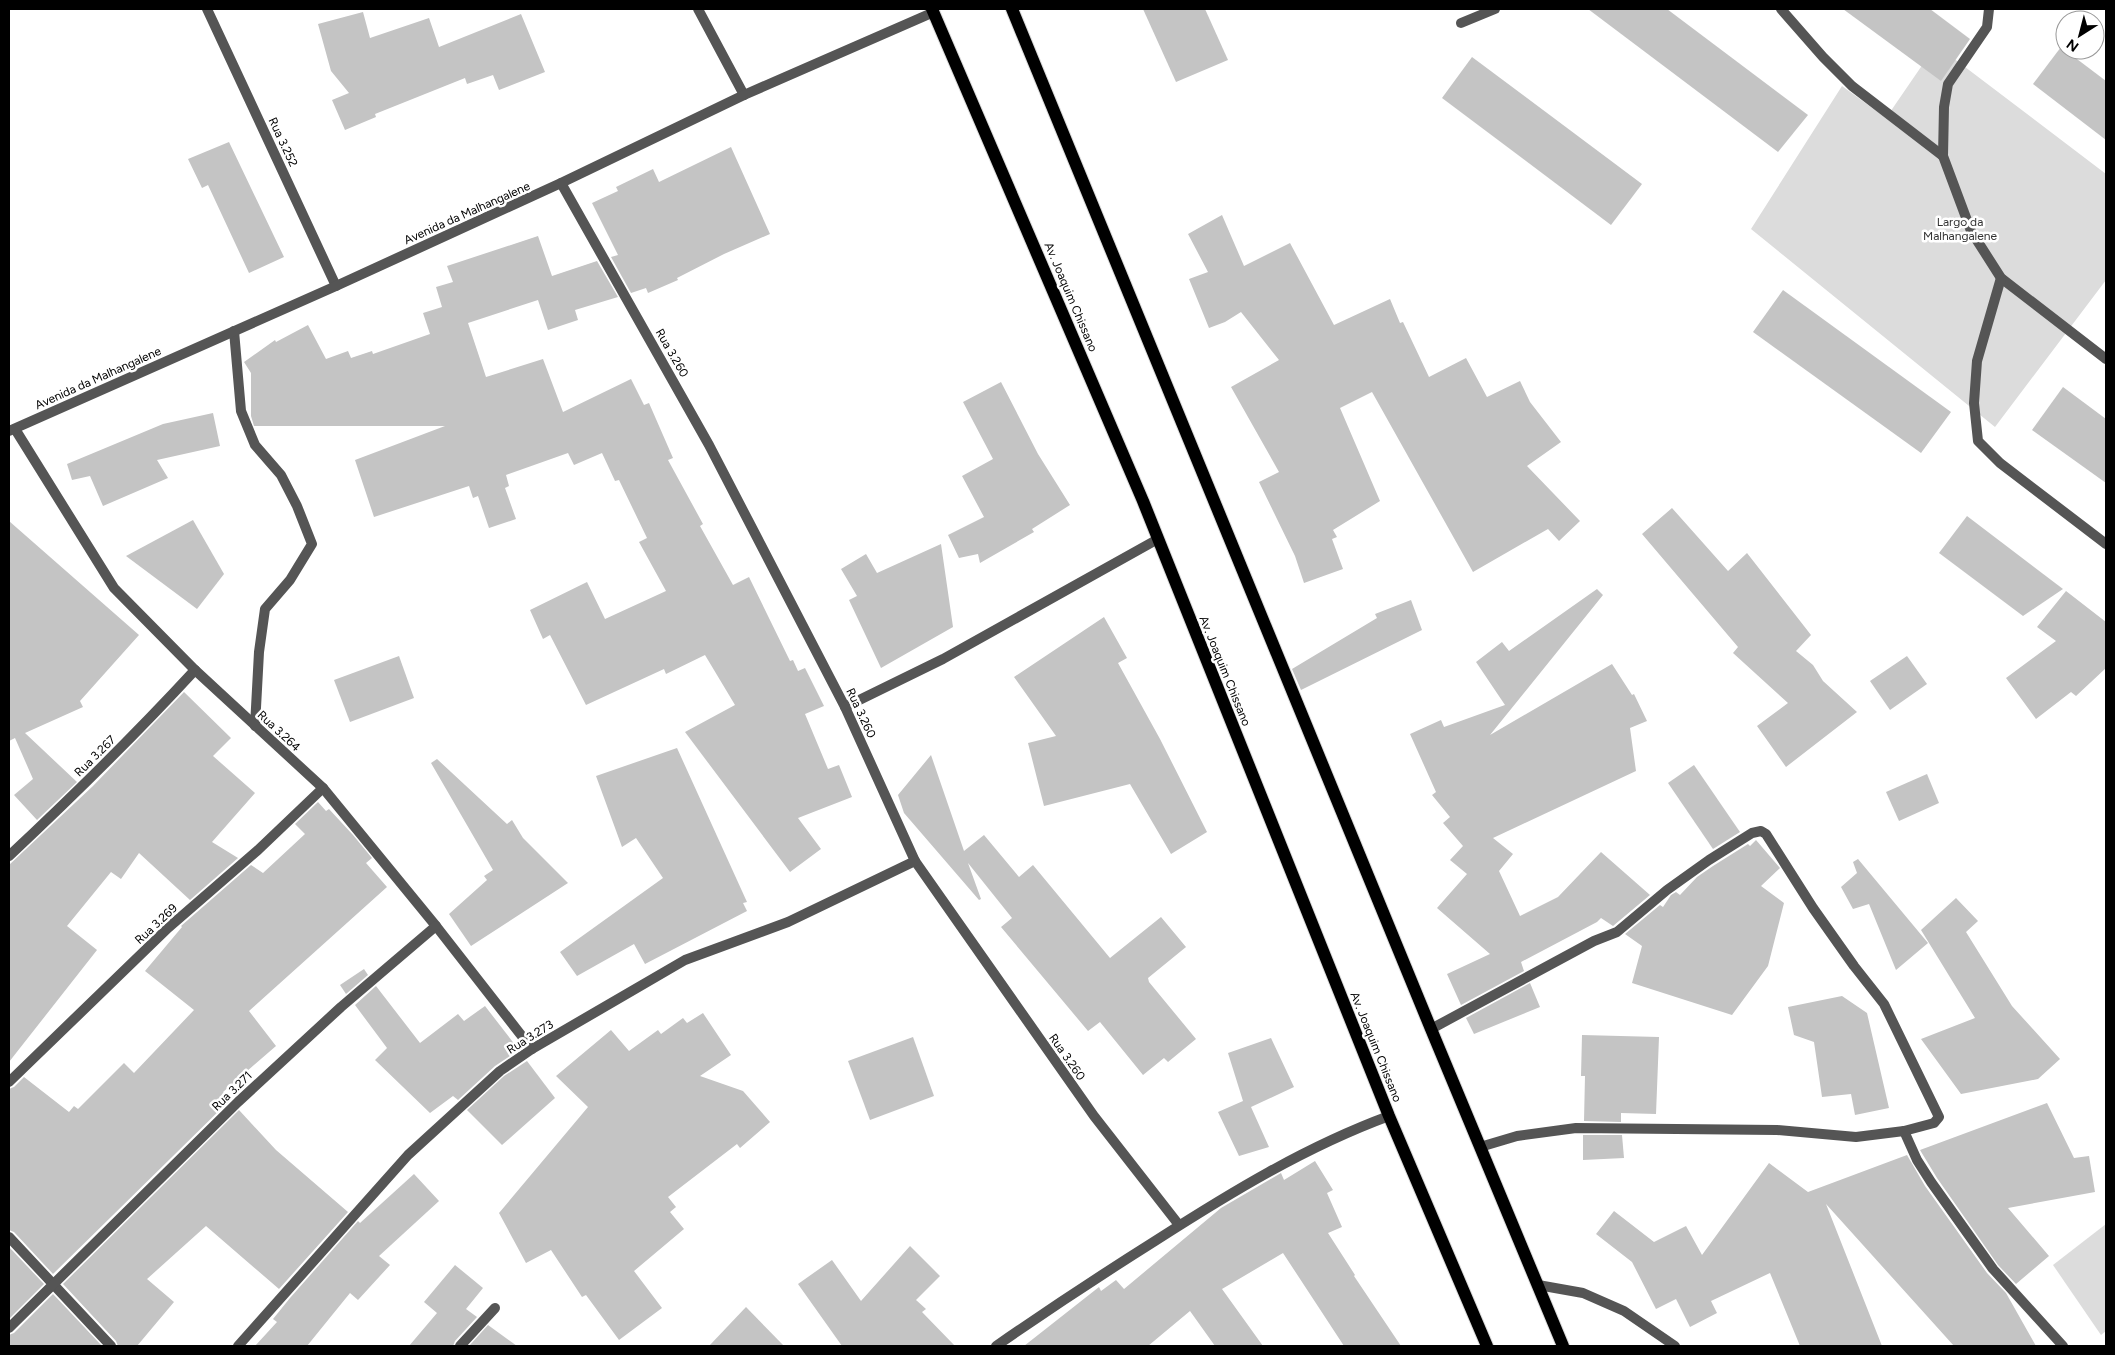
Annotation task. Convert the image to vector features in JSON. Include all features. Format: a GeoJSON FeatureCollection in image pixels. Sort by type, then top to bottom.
{"type":"FeatureCollection","features":[{"type":"Feature","properties":{"kind":"main road"},"geometry":{"type":"LineString","coordinates":[[1012,9],[1563,1346]]}},
{"type":"Feature","properties":{"kind":"main road","name":"Av. Joaquim Chissano"},"geometry":{"type":"LineString","coordinates":[[933,10],[1158,539],[1390,1116],[1487,1346]]}},
{"type":"Feature","properties":{"kind":"street","name":"Rua 3.252"},"geometry":{"type":"LineString","coordinates":[[207,9],[336,286]]}},
{"type":"Feature","properties":{"kind":"street"},"geometry":{"type":"LineString","coordinates":[[698,9],[744,95]]}},
{"type":"Feature","properties":{"kind":"street"},"geometry":{"type":"LineString","coordinates":[[1461,23],[1495,9]]}},
{"type":"Feature","properties":{"kind":"street"},"geometry":{"type":"LineString","coordinates":[[1781,9],[1823,57],[1852,86],[1943,156]]}},
{"type":"Feature","properties":{"kind":"street"},"geometry":{"type":"LineString","coordinates":[[1989,9],[1987,27],[1948,84],[1944,107],[1943,156],[1971,232],[2002,278],[2106,358]]}},
{"type":"Feature","properties":{"kind":"street","name":"Avenida da Malhangalene"},"geometry":{"type":"LineString","coordinates":[[12,430],[561,184],[744,95],[933,10]]}},
{"type":"Feature","properties":{"kind":"street","name":"Rua 3.260"},"geometry":{"type":"LineString","coordinates":[[561,184],[710,445],[845,707],[915,861],[1094,1116],[1179,1225]]}},
{"type":"Feature","properties":{"kind":"street"},"geometry":{"type":"LineString","coordinates":[[2002,278],[1977,361],[1974,403],[1978,441],[2000,463],[2106,544]]}},
{"type":"Feature","properties":{"kind":"street"},"geometry":{"type":"LineString","coordinates":[[234,331],[240,411],[255,445],[281,475],[312,544],[290,580],[265,609],[259,652],[256,726]]}},
{"type":"Feature","properties":{"kind":"street","name":"Rua 3.264"},"geometry":{"type":"LineString","coordinates":[[12,430],[114,588],[194,670],[323,788],[436,926],[532,1049]]}},
{"type":"Feature","properties":{"kind":"street"},"geometry":{"type":"LineString","coordinates":[[845,707],[943,659],[1158,539]]}},
{"type":"Feature","properties":{"kind":"street","name":"Rua 3.267"},"geometry":{"type":"LineString","coordinates":[[9,856],[108,762],[194,670]]}},
{"type":"Feature","properties":{"kind":"street","name":"Rua 3.269"},"geometry":{"type":"LineString","coordinates":[[9,1082],[168,928],[258,850],[323,788]]}},
{"type":"Feature","properties":{"kind":"street"},"geometry":{"type":"LineString","coordinates":[[1431,1029],[1594,941],[1617,932],[1667,890],[1709,860],[1752,833],[1761,831],[1766,834],[1854,966],[1884,1004],[1939,1117],[1934,1123],[1904,1131],[1856,1137],[1776,1130],[1576,1128],[1517,1136],[1480,1147]]}},
{"type":"Feature","properties":{"kind":"street","name":"Rua 3.273"},"geometry":{"type":"LineString","coordinates":[[238,1346],[408,1155],[500,1071],[532,1049],[685,960],[788,922],[915,861]]}},
{"type":"Feature","properties":{"kind":"street","name":"Rua 3.271"},"geometry":{"type":"LineString","coordinates":[[9,1328],[238,1102],[341,1007],[436,926]]}},
{"type":"Feature","properties":{"kind":"street"},"geometry":{"type":"LineString","coordinates":[[996,1346],[1223,1196],[1357,1128],[1390,1116]]}},
{"type":"Feature","properties":{"kind":"street"},"geometry":{"type":"LineString","coordinates":[[1904,1131],[1931,1182],[1993,1269],[2063,1346]]}},
{"type":"Feature","properties":{"kind":"street"},"geometry":{"type":"LineString","coordinates":[[9,1237],[111,1346]]}},
{"type":"Feature","properties":{"kind":"street"},"geometry":{"type":"LineString","coordinates":[[1538,1285],[1583,1293],[1624,1311],[1675,1346]]}},
{"type":"Feature","properties":{"kind":"street"},"geometry":{"type":"LineString","coordinates":[[460,1346],[495,1308]]}},
{"type":"Feature","properties":{"kind":"green space","name":"Largo da Malhangalene"},"geometry":{"type":"Polygon","coordinates":[[[1936,45],[2106,174],[2106,280],[1995,427],[1751,229],[1842,86],[1886,118],[1936,45]]]}},
{"type":"Feature","properties":{"kind":"green space"},"geometry":{"type":"Polygon","coordinates":[[[2106,1224],[2106,1331],[2101,1335],[2053,1265],[2106,1224]]]}},
{"type":"Feature","properties":{"kind":"building"},"geometry":{"type":"Polygon","coordinates":[[[1143,9],[1205,9],[1228,60],[1176,82],[1143,9]]]}},
{"type":"Feature","properties":{"kind":"building"},"geometry":{"type":"Polygon","coordinates":[[[1588,9],[1667,9],[1808,115],[1778,152],[1588,9]]]}},
{"type":"Feature","properties":{"kind":"building"},"geometry":{"type":"Polygon","coordinates":[[[1843,9],[1930,9],[1970,39],[1941,81],[1843,9]]]}},
{"type":"Feature","properties":{"kind":"building"},"geometry":{"type":"Polygon","coordinates":[[[363,12],[370,38],[429,18],[439,47],[521,14],[545,72],[499,90],[493,75],[467,84],[465,78],[375,114],[376,117],[345,130],[332,100],[349,93],[331,71],[318,24],[363,12]]]}},
{"type":"Feature","properties":{"kind":"building"},"geometry":{"type":"Polygon","coordinates":[[[2055,55],[2055,60],[2078,60],[2106,81],[2106,140],[2033,84],[2055,55]]]}},
{"type":"Feature","properties":{"kind":"building"},"geometry":{"type":"Polygon","coordinates":[[[1472,57],[1642,184],[1611,225],[1442,98],[1472,57]]]}},
{"type":"Feature","properties":{"kind":"building"},"geometry":{"type":"Polygon","coordinates":[[[229,142],[284,257],[249,273],[208,185],[202,188],[188,159],[229,142]]]}},
{"type":"Feature","properties":{"kind":"building"},"geometry":{"type":"Polygon","coordinates":[[[731,147],[770,234],[724,254],[677,278],[678,280],[648,293],[646,288],[631,293],[611,257],[618,255],[592,203],[618,191],[616,187],[653,169],[659,182],[731,147]]]}},
{"type":"Feature","properties":{"kind":"building"},"geometry":{"type":"Polygon","coordinates":[[[1222,215],[1244,266],[1290,243],[1334,325],[1390,299],[1400,323],[1403,322],[1429,377],[1466,358],[1487,397],[1520,381],[1530,402],[1561,442],[1527,466],[1580,521],[1559,541],[1548,529],[1473,572],[1372,392],[1340,408],[1380,501],[1333,530],[1337,537],[1332,539],[1343,569],[1304,583],[1295,556],[1259,482],[1279,472],[1231,387],[1279,360],[1241,312],[1225,322],[1209,328],[1189,279],[1208,272],[1188,234],[1222,215]]]}},
{"type":"Feature","properties":{"kind":"building"},"geometry":{"type":"Polygon","coordinates":[[[538,236],[552,276],[597,261],[618,297],[575,310],[578,320],[548,330],[538,300],[468,323],[486,377],[543,359],[563,412],[631,379],[644,405],[649,403],[673,458],[668,460],[703,524],[700,526],[733,585],[749,577],[790,661],[793,660],[798,671],[805,668],[824,706],[805,714],[828,769],[839,765],[852,797],[798,818],[821,849],[790,872],[685,732],[735,705],[705,655],[666,674],[664,669],[586,705],[550,635],[543,639],[530,610],[587,582],[605,619],[666,591],[639,542],[647,538],[619,480],[615,481],[602,453],[574,465],[568,453],[506,475],[509,486],[505,488],[516,519],[489,528],[478,496],[473,498],[469,486],[374,517],[355,460],[445,426],[254,426],[251,416],[251,373],[244,362],[275,340],[276,342],[308,325],[326,359],[348,351],[351,358],[372,351],[373,354],[430,334],[423,313],[442,307],[436,287],[453,282],[447,266],[538,236]]]}},
{"type":"Feature","properties":{"kind":"building"},"geometry":{"type":"Polygon","coordinates":[[[1783,290],[1951,412],[1921,453],[1753,332],[1783,290]]]}},
{"type":"Feature","properties":{"kind":"building"},"geometry":{"type":"Polygon","coordinates":[[[1001,382],[1038,454],[1070,505],[1032,529],[1034,532],[980,563],[978,554],[959,558],[948,535],[984,517],[962,476],[993,459],[963,402],[1001,382]]]}},
{"type":"Feature","properties":{"kind":"building"},"geometry":{"type":"Polygon","coordinates":[[[2063,387],[2106,419],[2106,483],[2032,430],[2063,387]]]}},
{"type":"Feature","properties":{"kind":"building"},"geometry":{"type":"Polygon","coordinates":[[[213,413],[220,446],[157,460],[168,478],[103,506],[90,476],[72,480],[67,464],[163,424],[213,413]]]}},
{"type":"Feature","properties":{"kind":"building"},"geometry":{"type":"Polygon","coordinates":[[[1672,508],[1728,571],[1747,553],[1811,635],[1796,651],[1813,665],[1823,681],[1857,712],[1786,767],[1757,726],[1788,703],[1733,653],[1738,647],[1642,534],[1672,508]]]}},
{"type":"Feature","properties":{"kind":"building"},"geometry":{"type":"Polygon","coordinates":[[[1967,516],[2063,589],[2023,616],[1939,553],[1967,516]]]}},
{"type":"Feature","properties":{"kind":"building"},"geometry":{"type":"Polygon","coordinates":[[[193,520],[224,574],[197,609],[126,556],[193,520]]]}},
{"type":"Feature","properties":{"kind":"building"},"geometry":{"type":"Polygon","coordinates":[[[9,521],[139,635],[80,701],[83,707],[25,733],[77,782],[37,820],[14,795],[33,779],[15,738],[9,741],[9,521]]]}},
{"type":"Feature","properties":{"kind":"building"},"geometry":{"type":"Polygon","coordinates":[[[941,544],[953,627],[881,668],[849,600],[857,596],[841,569],[866,554],[877,573],[941,544]]]}},
{"type":"Feature","properties":{"kind":"building"},"geometry":{"type":"Polygon","coordinates":[[[1597,589],[1603,595],[1490,735],[1612,664],[1632,695],[1634,694],[1647,721],[1630,728],[1636,771],[1493,838],[1513,854],[1499,871],[1520,916],[1558,897],[1601,852],[1650,895],[1613,926],[1601,918],[1597,922],[1521,962],[1524,971],[1461,1005],[1447,974],[1490,954],[1437,908],[1467,874],[1450,860],[1463,846],[1443,823],[1450,817],[1432,795],[1436,792],[1410,734],[1441,720],[1444,727],[1505,705],[1476,662],[1502,642],[1509,651],[1597,589]]]}},
{"type":"Feature","properties":{"kind":"building"},"geometry":{"type":"Polygon","coordinates":[[[2066,591],[2106,622],[2106,668],[2076,696],[2071,692],[2036,719],[2006,678],[2056,641],[2037,627],[2066,591]]]}},
{"type":"Feature","properties":{"kind":"building"},"geometry":{"type":"Polygon","coordinates":[[[1411,600],[1422,630],[1301,690],[1292,669],[1377,618],[1375,614],[1411,600]]]}},
{"type":"Feature","properties":{"kind":"building"},"geometry":{"type":"Polygon","coordinates":[[[1104,617],[1127,658],[1118,663],[1160,739],[1207,832],[1171,854],[1130,784],[1044,806],[1028,743],[1056,736],[1014,677],[1104,617]]]}},
{"type":"Feature","properties":{"kind":"building"},"geometry":{"type":"Polygon","coordinates":[[[399,656],[414,698],[350,722],[334,680],[399,656]]]}},
{"type":"Feature","properties":{"kind":"building"},"geometry":{"type":"Polygon","coordinates":[[[1907,656],[1927,684],[1890,710],[1870,681],[1907,656]]]}},
{"type":"Feature","properties":{"kind":"building"},"geometry":{"type":"Polygon","coordinates":[[[184,692],[231,738],[213,756],[255,793],[212,842],[238,858],[190,900],[139,853],[121,879],[111,872],[67,926],[97,950],[9,1062],[9,865],[93,786],[184,692]]]}},
{"type":"Feature","properties":{"kind":"building"},"geometry":{"type":"Polygon","coordinates":[[[677,748],[747,902],[743,903],[747,911],[645,964],[634,944],[577,976],[560,952],[663,878],[636,838],[622,847],[596,776],[677,748]]]}},
{"type":"Feature","properties":{"kind":"building"},"geometry":{"type":"Polygon","coordinates":[[[931,755],[964,851],[984,835],[1019,877],[1033,865],[1110,958],[1161,917],[1186,947],[1148,978],[1149,982],[1196,1039],[1168,1062],[1164,1058],[1143,1075],[1100,1022],[1088,1031],[1001,927],[1012,918],[968,863],[981,899],[979,900],[904,813],[898,795],[931,755]]]}},
{"type":"Feature","properties":{"kind":"building"},"geometry":{"type":"Polygon","coordinates":[[[437,759],[507,824],[512,820],[523,838],[568,883],[471,946],[449,914],[487,880],[484,876],[493,870],[431,763],[437,759]]]}},
{"type":"Feature","properties":{"kind":"building"},"geometry":{"type":"Polygon","coordinates":[[[1694,765],[1740,832],[1713,849],[1668,783],[1694,765]]]}},
{"type":"Feature","properties":{"kind":"building"},"geometry":{"type":"Polygon","coordinates":[[[1927,774],[1939,803],[1899,821],[1886,792],[1927,774]]]}},
{"type":"Feature","properties":{"kind":"building"},"geometry":{"type":"Polygon","coordinates":[[[318,802],[326,811],[329,809],[372,858],[366,863],[387,887],[249,1011],[276,1046],[223,1092],[230,1100],[53,1274],[14,1232],[9,1230],[9,1089],[14,1087],[24,1077],[69,1112],[74,1106],[78,1109],[124,1063],[134,1073],[194,1010],[145,971],[181,926],[251,865],[263,873],[305,834],[295,824],[318,802]]]}},
{"type":"Feature","properties":{"kind":"building"},"geometry":{"type":"Polygon","coordinates":[[[1756,840],[1780,868],[1761,886],[1784,903],[1768,966],[1732,1015],[1632,983],[1642,946],[1625,934],[1660,905],[1663,907],[1671,895],[1676,892],[1680,895],[1697,877],[1748,844],[1750,846],[1756,840]]]}},
{"type":"Feature","properties":{"kind":"building"},"geometry":{"type":"Polygon","coordinates":[[[1858,859],[1928,943],[1896,970],[1869,904],[1853,909],[1841,887],[1857,873],[1853,862],[1858,859]]]}},
{"type":"Feature","properties":{"kind":"building"},"geometry":{"type":"Polygon","coordinates":[[[1956,898],[1978,921],[1966,932],[2012,1006],[2060,1059],[2038,1079],[1961,1094],[1921,1039],[1975,1018],[1921,930],[1956,898]]]}},
{"type":"Feature","properties":{"kind":"building"},"geometry":{"type":"Polygon","coordinates":[[[364,969],[368,975],[346,994],[340,985],[364,969]]]}},
{"type":"Feature","properties":{"kind":"building"},"geometry":{"type":"Polygon","coordinates":[[[1530,983],[1540,1007],[1474,1034],[1466,1018],[1530,983]]]}},
{"type":"Feature","properties":{"kind":"building"},"geometry":{"type":"Polygon","coordinates":[[[376,986],[420,1043],[458,1014],[464,1021],[485,1006],[519,1050],[495,1066],[458,1100],[453,1096],[430,1113],[375,1060],[387,1048],[355,1005],[376,986]]]}},
{"type":"Feature","properties":{"kind":"building"},"geometry":{"type":"Polygon","coordinates":[[[1842,996],[1867,1013],[1889,1108],[1855,1115],[1851,1094],[1822,1097],[1814,1042],[1794,1035],[1788,1007],[1842,996]]]}},
{"type":"Feature","properties":{"kind":"building"},"geometry":{"type":"Polygon","coordinates":[[[703,1013],[731,1055],[700,1076],[743,1091],[770,1122],[740,1148],[737,1144],[668,1197],[676,1207],[670,1212],[684,1229],[634,1271],[662,1308],[619,1340],[586,1295],[582,1297],[551,1250],[526,1263],[499,1213],[588,1107],[556,1076],[611,1030],[629,1051],[658,1030],[661,1034],[683,1018],[687,1023],[703,1013]]]}},
{"type":"Feature","properties":{"kind":"building"},"geometry":{"type":"Polygon","coordinates":[[[1582,1035],[1659,1037],[1656,1114],[1621,1113],[1621,1122],[1584,1121],[1585,1076],[1581,1076],[1582,1035]]]}},
{"type":"Feature","properties":{"kind":"building"},"geometry":{"type":"Polygon","coordinates":[[[913,1037],[934,1096],[870,1120],[848,1061],[913,1037]]]}},
{"type":"Feature","properties":{"kind":"building"},"geometry":{"type":"Polygon","coordinates":[[[1271,1038],[1294,1087],[1251,1107],[1269,1147],[1239,1156],[1218,1112],[1243,1101],[1228,1053],[1271,1038]]]}},
{"type":"Feature","properties":{"kind":"building"},"geometry":{"type":"Polygon","coordinates":[[[527,1061],[555,1098],[502,1145],[467,1110],[504,1076],[527,1061]]]}},
{"type":"Feature","properties":{"kind":"building"},"geometry":{"type":"Polygon","coordinates":[[[2047,1103],[2074,1158],[2089,1156],[2095,1192],[2008,1208],[2049,1256],[2016,1284],[1998,1265],[1937,1178],[1920,1150],[2047,1103]]]}},
{"type":"Feature","properties":{"kind":"building"},"geometry":{"type":"Polygon","coordinates":[[[239,1110],[276,1150],[348,1212],[279,1289],[206,1226],[147,1279],[174,1302],[137,1346],[118,1346],[116,1341],[63,1284],[239,1110]]]}},
{"type":"Feature","properties":{"kind":"building"},"geometry":{"type":"Polygon","coordinates":[[[1583,1135],[1622,1135],[1624,1158],[1583,1160],[1583,1135]]]}},
{"type":"Feature","properties":{"kind":"building"},"geometry":{"type":"Polygon","coordinates":[[[1907,1155],[1925,1186],[1987,1273],[2006,1293],[2036,1346],[1954,1346],[1826,1204],[1882,1346],[1800,1346],[1770,1273],[1711,1301],[1717,1313],[1690,1327],[1676,1299],[1656,1309],[1632,1262],[1596,1234],[1614,1211],[1654,1242],[1686,1226],[1702,1255],[1769,1163],[1808,1192],[1907,1155]]]}},
{"type":"Feature","properties":{"kind":"building"},"geometry":{"type":"Polygon","coordinates":[[[1315,1161],[1333,1190],[1327,1193],[1342,1227],[1328,1233],[1401,1346],[1344,1346],[1283,1253],[1222,1289],[1263,1346],[1215,1346],[1190,1311],[1148,1346],[1024,1346],[1099,1287],[1101,1291],[1116,1280],[1124,1289],[1221,1208],[1281,1173],[1284,1180],[1315,1161]]]}},
{"type":"Feature","properties":{"kind":"building"},"geometry":{"type":"Polygon","coordinates":[[[414,1174],[439,1201],[379,1256],[390,1265],[358,1300],[350,1293],[307,1346],[255,1346],[277,1322],[273,1319],[290,1298],[358,1221],[360,1223],[414,1174]]]}},
{"type":"Feature","properties":{"kind":"building"},"geometry":{"type":"Polygon","coordinates":[[[910,1246],[940,1276],[916,1300],[926,1309],[922,1312],[955,1346],[842,1346],[798,1284],[832,1260],[861,1301],[910,1246]]]}},
{"type":"Feature","properties":{"kind":"building"},"geometry":{"type":"Polygon","coordinates":[[[9,1247],[44,1284],[9,1319],[9,1247]]]}},
{"type":"Feature","properties":{"kind":"building"},"geometry":{"type":"Polygon","coordinates":[[[455,1265],[483,1288],[466,1309],[477,1317],[455,1341],[453,1346],[409,1346],[437,1313],[424,1302],[455,1265]]]}},
{"type":"Feature","properties":{"kind":"building"},"geometry":{"type":"Polygon","coordinates":[[[53,1294],[102,1346],[9,1346],[9,1335],[14,1333],[53,1294]]]}},
{"type":"Feature","properties":{"kind":"building"},"geometry":{"type":"Polygon","coordinates":[[[746,1307],[784,1346],[709,1346],[746,1307]]]}},
{"type":"Feature","properties":{"kind":"building"},"geometry":{"type":"Polygon","coordinates":[[[488,1325],[517,1346],[469,1346],[488,1325]]]}}]}
